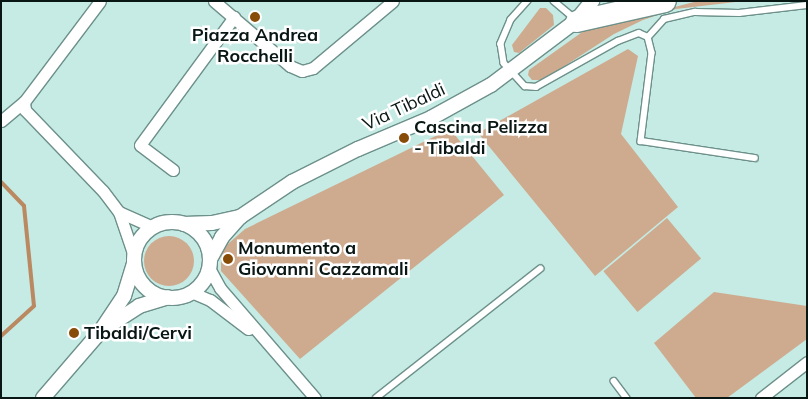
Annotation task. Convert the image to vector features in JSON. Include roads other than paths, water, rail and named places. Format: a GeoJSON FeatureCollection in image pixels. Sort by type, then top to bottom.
{"type":"FeatureCollection","features":[{"type":"Feature","properties":{"kind":"highway"},"geometry":{"type":"LineString","coordinates":[[576,21],[666,1]]}},
{"type":"Feature","properties":{"kind":"street"},"geometry":{"type":"LineString","coordinates":[[1,121],[24,102],[100,1]]}},
{"type":"Feature","properties":{"kind":"street"},"geometry":{"type":"LineString","coordinates":[[214,1],[290,66],[302,71],[312,68],[393,1]]}},
{"type":"Feature","properties":{"kind":"street","name":"Via Tibaldi"},"geometry":{"type":"LineString","coordinates":[[209,263],[222,237],[240,217],[292,182],[358,148],[431,118],[510,72],[576,21],[592,1]]}},
{"type":"Feature","properties":{"kind":"street"},"geometry":{"type":"LineString","coordinates":[[173,170],[140,145],[234,17]]}},
{"type":"Feature","properties":{"kind":"street"},"geometry":{"type":"LineString","coordinates":[[24,102],[25,110],[103,191],[118,212],[134,260],[146,287],[168,298]]}},
{"type":"Feature","properties":{"kind":"street"},"geometry":{"type":"LineString","coordinates":[[118,212],[154,227]]}},
{"type":"Feature","properties":{"kind":"street","name":"Via Tibaldi"},"geometry":{"type":"LineString","coordinates":[[184,224],[212,223],[240,217]]}},
{"type":"Feature","properties":{"kind":"street"},"geometry":{"type":"LineString","coordinates":[[44,398],[100,332],[124,296],[142,237],[154,227],[169,222],[184,224],[202,238],[209,263],[220,288],[268,346],[315,398]]}},
{"type":"Feature","properties":{"kind":"street"},"geometry":{"type":"LineString","coordinates":[[100,332],[139,306],[192,292],[203,282],[209,263]]}},
{"type":"Feature","properties":{"kind":"street"},"geometry":{"type":"LineString","coordinates":[[192,292],[210,300],[268,346]]}},
{"type":"Feature","properties":{"kind":"street"},"geometry":{"type":"LineString","coordinates":[[761,398],[807,362]]}},
{"type":"Feature","properties":{"kind":"lane"},"geometry":{"type":"LineString","coordinates":[[528,1],[503,33],[501,54],[510,72],[525,86],[536,87],[628,36],[639,33],[648,37]]}},
{"type":"Feature","properties":{"kind":"lane"},"geometry":{"type":"LineString","coordinates":[[554,1],[576,21]]}},
{"type":"Feature","properties":{"kind":"lane"},"geometry":{"type":"LineString","coordinates":[[648,37],[664,19],[695,12],[739,13],[807,4]]}},
{"type":"Feature","properties":{"kind":"lane"},"geometry":{"type":"LineString","coordinates":[[648,37],[652,53],[641,141],[756,158]]}},
{"type":"Feature","properties":{"kind":"lane"},"geometry":{"type":"LineString","coordinates":[[376,398],[540,269]]}},
{"type":"Feature","properties":{"kind":"lane"},"geometry":{"type":"LineString","coordinates":[[614,381],[627,398]]}},
{"type":"Feature","properties":{"kind":"waterway"},"geometry":{"type":"LineString","coordinates":[[1,182],[24,206],[34,306],[1,336]]}},
{"type":"Feature","properties":{"kind":"place","name":"Piazza Andrea Rocchelli"},"geometry":{"type":"Point","coordinates":[255,17]}},
{"type":"Feature","properties":{"kind":"place","name":"Cascina Pelizza - Tibaldi"},"geometry":{"type":"Point","coordinates":[404,138]}},
{"type":"Feature","properties":{"kind":"place","name":"Monumento a Giovanni Cazzamali"},"geometry":{"type":"Point","coordinates":[228,259]}},
{"type":"Feature","properties":{"kind":"place","name":"Tibaldi/Cervi"},"geometry":{"type":"Point","coordinates":[74,333]}}]}
